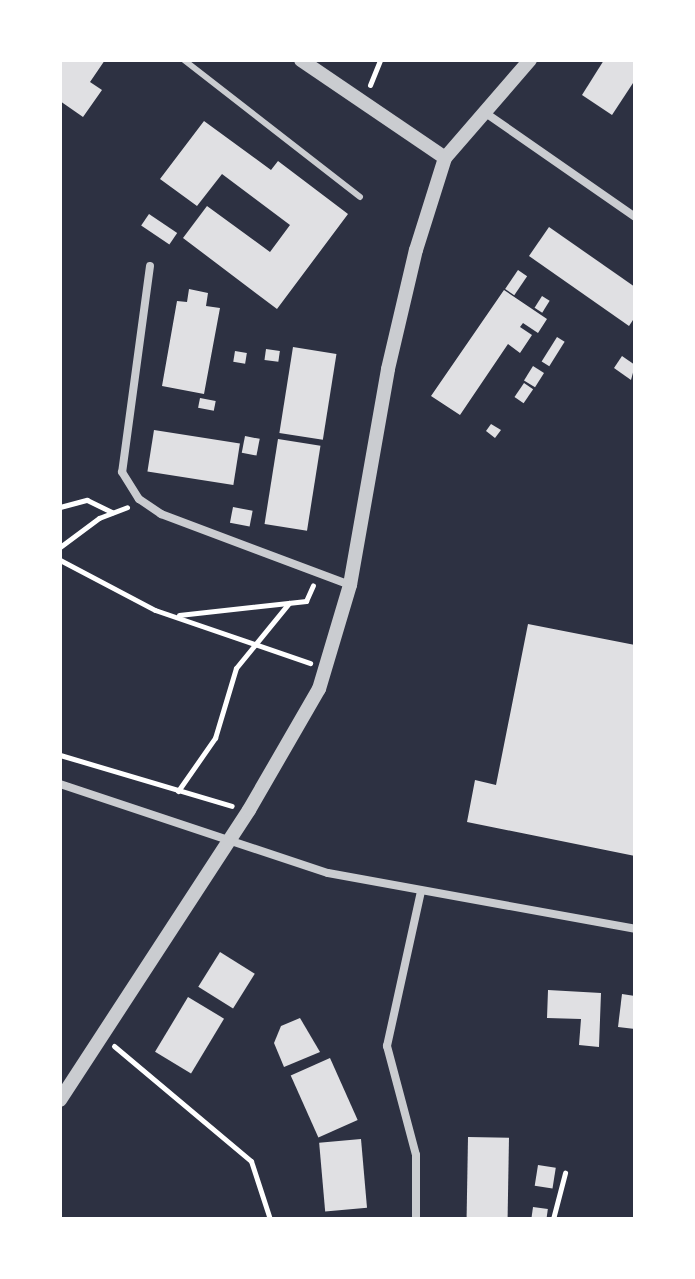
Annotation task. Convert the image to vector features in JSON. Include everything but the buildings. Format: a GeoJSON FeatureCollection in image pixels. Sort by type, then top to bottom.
{"type":"FeatureCollection","features":[{"type":"Feature","properties":{"kind":"street"},"geometry":{"type":"LineString","coordinates":[[301,60],[445,158]]}},
{"type":"Feature","properties":{"kind":"street"},"geometry":{"type":"LineString","coordinates":[[60,1100],[298,731],[326,669],[350,585],[388,369],[416,250],[445,158],[487,114],[530,60]]}},
{"type":"Feature","properties":{"kind":"street"},"geometry":{"type":"LineString","coordinates":[[487,114],[635,217]]}},
{"type":"Feature","properties":{"kind":"street"},"geometry":{"type":"LineString","coordinates":[[150,266],[122,472],[143,501],[161,514],[350,585]]}},
{"type":"Feature","properties":{"kind":"street"},"geometry":{"type":"LineString","coordinates":[[60,784],[328,873],[635,929]]}},
{"type":"Feature","properties":{"kind":"street"},"geometry":{"type":"LineString","coordinates":[[416,1219],[416,1155],[387,1046],[421,891]]}},
{"type":"Feature","properties":{"kind":"lane"},"geometry":{"type":"LineString","coordinates":[[184,60],[360,197]]}},
{"type":"Feature","properties":{"kind":"path"},"geometry":{"type":"LineString","coordinates":[[363,102],[380,60]]}},
{"type":"Feature","properties":{"kind":"path"},"geometry":{"type":"LineString","coordinates":[[60,507],[87,500],[113,513]]}},
{"type":"Feature","properties":{"kind":"path"},"geometry":{"type":"LineString","coordinates":[[60,547],[113,513],[143,501]]}},
{"type":"Feature","properties":{"kind":"path"},"geometry":{"type":"LineString","coordinates":[[60,560],[174,616],[326,669]]}},
{"type":"Feature","properties":{"kind":"path"},"geometry":{"type":"LineString","coordinates":[[174,616],[306,601],[318,572]]}},
{"type":"Feature","properties":{"kind":"path"},"geometry":{"type":"LineString","coordinates":[[178,791],[215,738],[236,668],[289,603]]}},
{"type":"Feature","properties":{"kind":"path"},"geometry":{"type":"LineString","coordinates":[[60,755],[249,810]]}},
{"type":"Feature","properties":{"kind":"path"},"geometry":{"type":"LineString","coordinates":[[101,1035],[251,1161],[270,1219]]}},
{"type":"Feature","properties":{"kind":"path"},"geometry":{"type":"LineString","coordinates":[[553,1219],[565,1173]]}}]}
